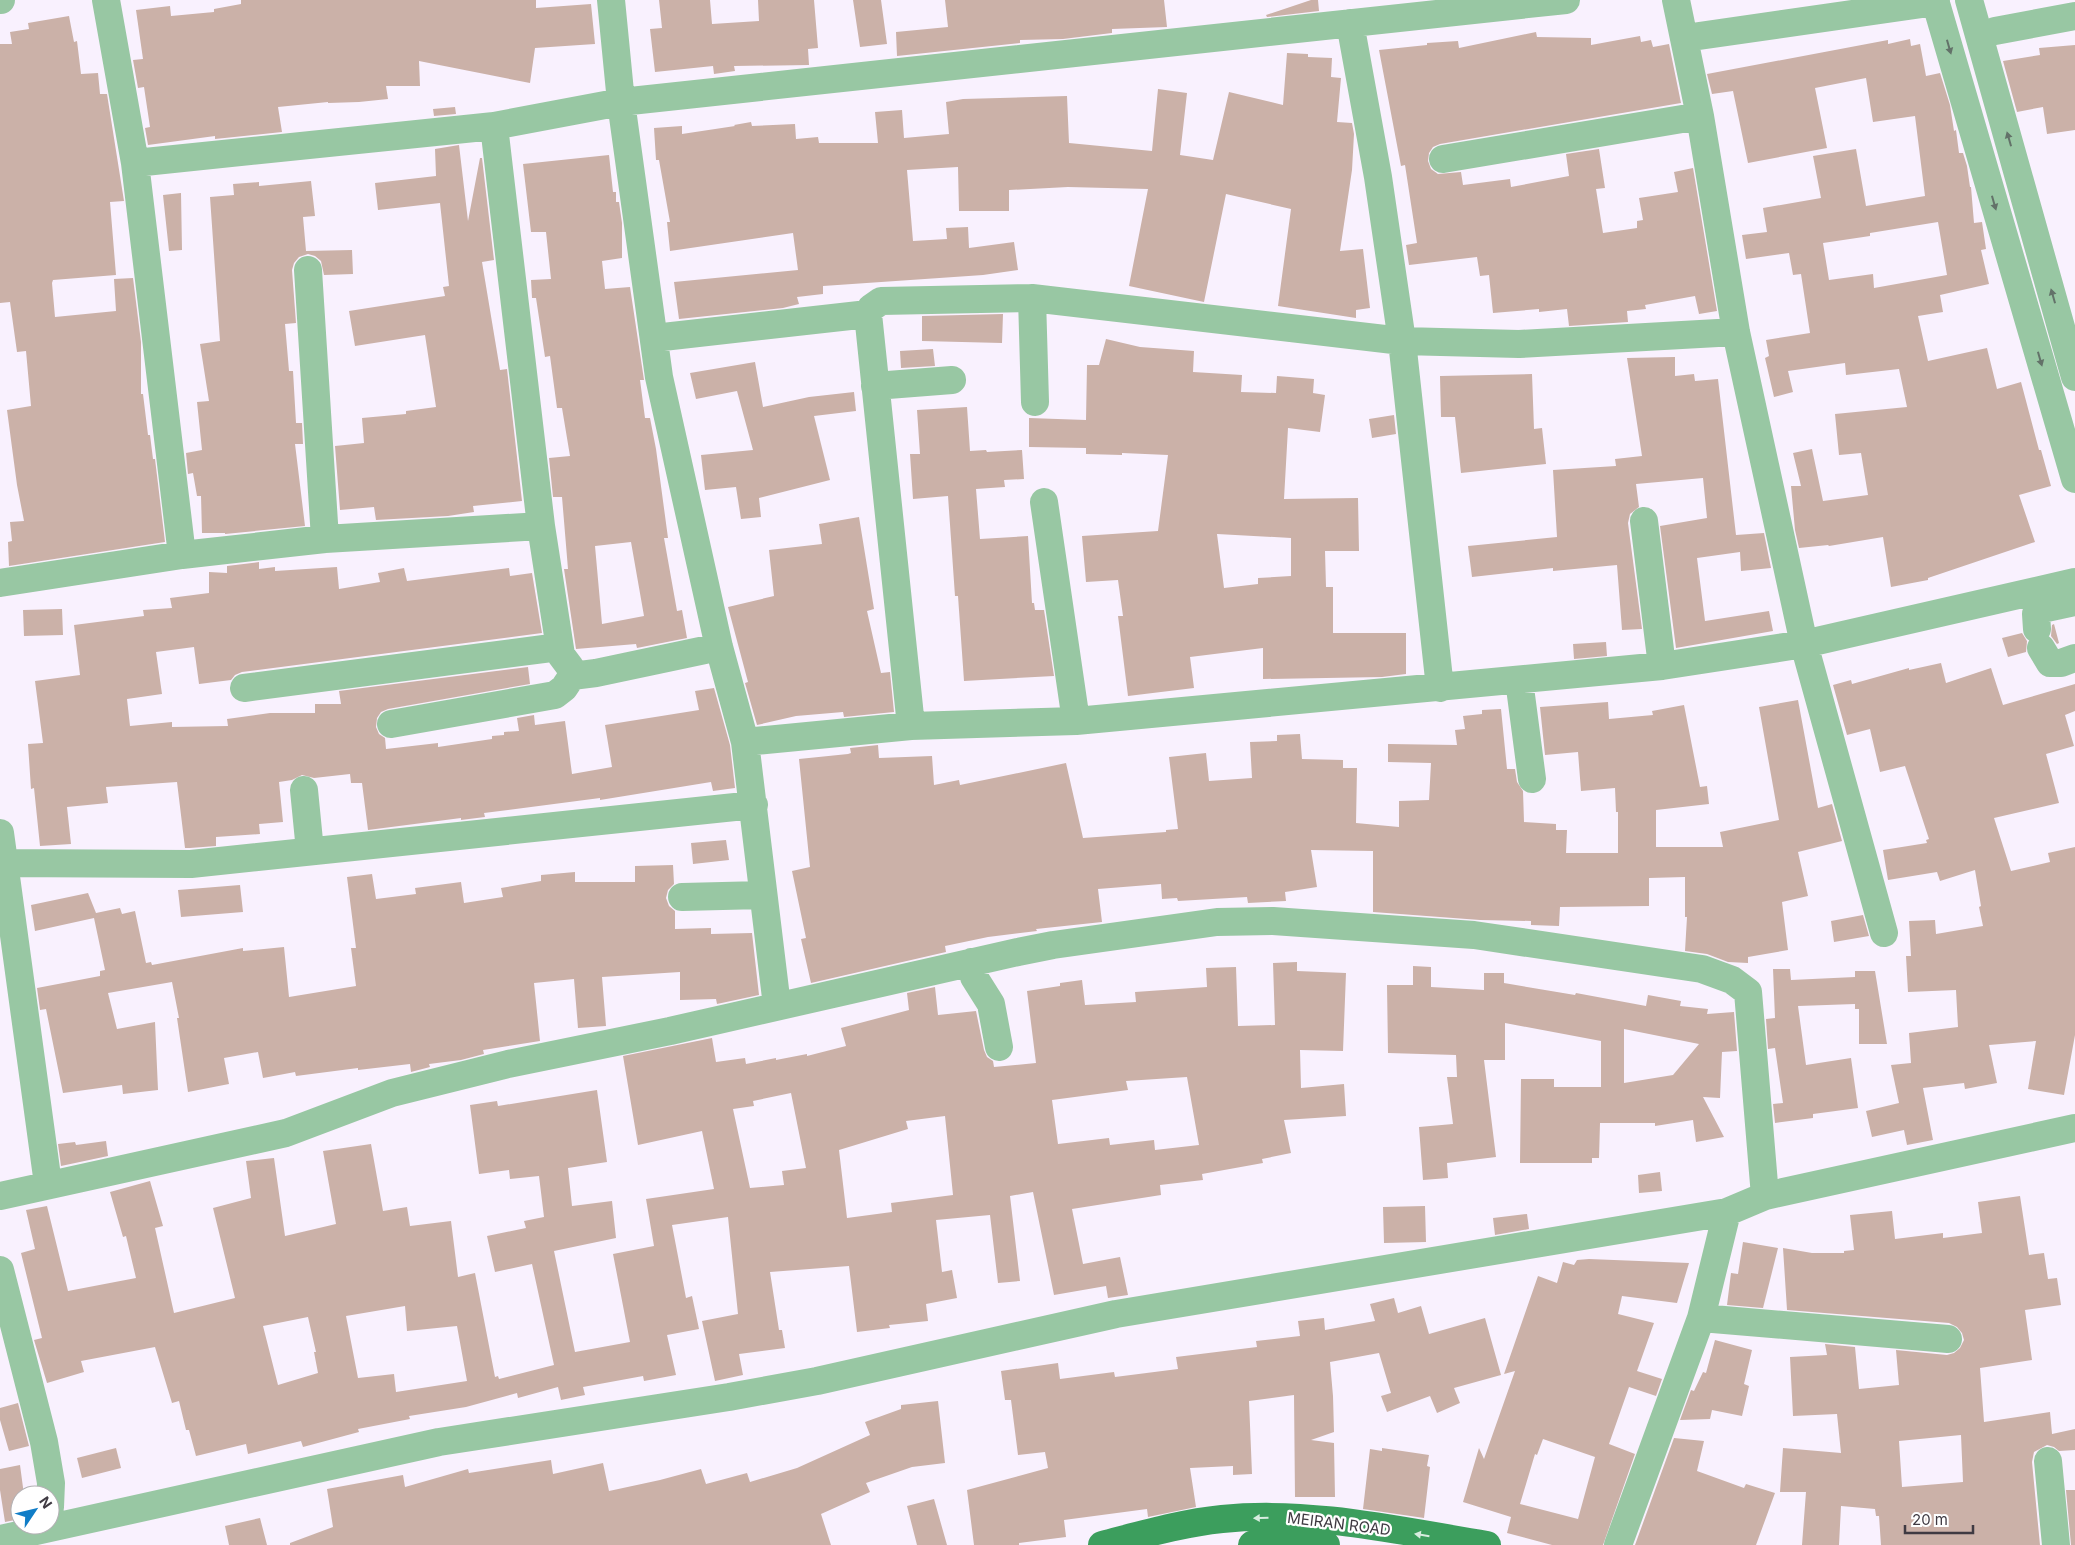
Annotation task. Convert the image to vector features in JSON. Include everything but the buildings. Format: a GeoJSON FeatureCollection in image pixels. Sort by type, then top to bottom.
{"type":"FeatureCollection","features":[{"type":"Feature","properties":{"kind":"main road","name":"MEIRAN ROAD"},"geometry":{"type":"LineString","coordinates":[[1102,1545],[1170,1528],[1221,1519],[1302,1517],[1487,1545]]}},
{"type":"Feature","properties":{"kind":"main road","name":"MEIRAN ROAD"},"geometry":{"type":"LineString","coordinates":[[1252,1545],[1270,1543],[1326,1545]]}},
{"type":"Feature","properties":{"kind":"street"},"geometry":{"type":"LineString","coordinates":[[106,0],[135,163],[182,555]]}},
{"type":"Feature","properties":{"kind":"street"},"geometry":{"type":"LineString","coordinates":[[611,0],[621,102],[659,377],[719,647],[745,742],[777,1006]]}},
{"type":"Feature","properties":{"kind":"street"},"geometry":{"type":"LineString","coordinates":[[135,163],[494,126],[621,102],[1566,0]]}},
{"type":"Feature","properties":{"kind":"street"},"geometry":{"type":"LineString","coordinates":[[1676,0],[1700,116],[1736,332],[1804,644],[1884,933]]}},
{"type":"Feature","properties":{"kind":"street"},"geometry":{"type":"LineString","coordinates":[[1969,0],[2075,377]]}},
{"type":"Feature","properties":{"kind":"street"},"geometry":{"type":"LineString","coordinates":[[1685,38],[1935,1],[2075,478]]}},
{"type":"Feature","properties":{"kind":"street"},"geometry":{"type":"LineString","coordinates":[[1995,31],[2075,16]]}},
{"type":"Feature","properties":{"kind":"street"},"geometry":{"type":"LineString","coordinates":[[1350,23],[1378,176],[1402,340],[1440,688]]}},
{"type":"Feature","properties":{"kind":"street"},"geometry":{"type":"LineString","coordinates":[[1443,159],[1700,116]]}},
{"type":"Feature","properties":{"kind":"street"},"geometry":{"type":"LineString","coordinates":[[391,724],[555,695],[564,688],[572,676],[570,667],[561,655],[559,647],[541,526],[494,126]]}},
{"type":"Feature","properties":{"kind":"street"},"geometry":{"type":"LineString","coordinates":[[308,270],[325,539]]}},
{"type":"Feature","properties":{"kind":"street"},"geometry":{"type":"LineString","coordinates":[[1032,298],[1034,402]]}},
{"type":"Feature","properties":{"kind":"street"},"geometry":{"type":"LineString","coordinates":[[911,726],[868,314],[871,308],[881,302],[1032,298],[1402,340],[1519,344],[1736,332]]}},
{"type":"Feature","properties":{"kind":"street"},"geometry":{"type":"LineString","coordinates":[[654,338],[868,314]]}},
{"type":"Feature","properties":{"kind":"street"},"geometry":{"type":"LineString","coordinates":[[875,386],[952,380]]}},
{"type":"Feature","properties":{"kind":"street"},"geometry":{"type":"LineString","coordinates":[[1044,502],[1076,721]]}},
{"type":"Feature","properties":{"kind":"street"},"geometry":{"type":"LineString","coordinates":[[1644,521],[1662,666]]}},
{"type":"Feature","properties":{"kind":"street"},"geometry":{"type":"LineString","coordinates":[[0,583],[182,555],[325,539],[541,526]]}},
{"type":"Feature","properties":{"kind":"street"},"geometry":{"type":"LineString","coordinates":[[745,742],[911,726],[1076,721],[1662,666],[1804,644],[2075,582]]}},
{"type":"Feature","properties":{"kind":"street"},"geometry":{"type":"LineString","coordinates":[[2075,602],[2042,609],[2036,614],[2039,639],[2050,663],[2060,663],[2075,658]]}},
{"type":"Feature","properties":{"kind":"street"},"geometry":{"type":"LineString","coordinates":[[244,688],[559,647]]}},
{"type":"Feature","properties":{"kind":"street"},"geometry":{"type":"LineString","coordinates":[[572,676],[596,673],[719,647]]}},
{"type":"Feature","properties":{"kind":"street"},"geometry":{"type":"LineString","coordinates":[[1519,680],[1532,779]]}},
{"type":"Feature","properties":{"kind":"street"},"geometry":{"type":"LineString","coordinates":[[304,790],[310,851]]}},
{"type":"Feature","properties":{"kind":"street"},"geometry":{"type":"LineString","coordinates":[[1,863],[191,864],[754,805]]}},
{"type":"Feature","properties":{"kind":"street"},"geometry":{"type":"LineString","coordinates":[[0,833],[1,863],[48,1184]]}},
{"type":"Feature","properties":{"kind":"street"},"geometry":{"type":"LineString","coordinates":[[682,897],[763,895]]}},
{"type":"Feature","properties":{"kind":"street"},"geometry":{"type":"LineString","coordinates":[[0,1196],[286,1133],[392,1093],[508,1064],[972,962],[1053,945],[1164,929],[1217,922],[1273,920],[1474,935],[1702,969],[1732,980],[1748,992],[1765,1196]]}},
{"type":"Feature","properties":{"kind":"street"},"geometry":{"type":"LineString","coordinates":[[972,962],[974,977],[991,1004],[999,1047]]}},
{"type":"Feature","properties":{"kind":"street"},"geometry":{"type":"LineString","coordinates":[[60,1523],[439,1442],[729,1397],[817,1381],[1116,1314],[1727,1212],[1765,1196],[2075,1128]]}},
{"type":"Feature","properties":{"kind":"street"},"geometry":{"type":"LineString","coordinates":[[1618,1545],[1701,1318],[1727,1212]]}},
{"type":"Feature","properties":{"kind":"street"},"geometry":{"type":"LineString","coordinates":[[0,1270],[44,1442],[50,1485]]}},
{"type":"Feature","properties":{"kind":"street"},"geometry":{"type":"LineString","coordinates":[[1701,1318],[1948,1338]]}},
{"type":"Feature","properties":{"kind":"street"},"geometry":{"type":"LineString","coordinates":[[2048,1462],[2056,1545]]}}]}
